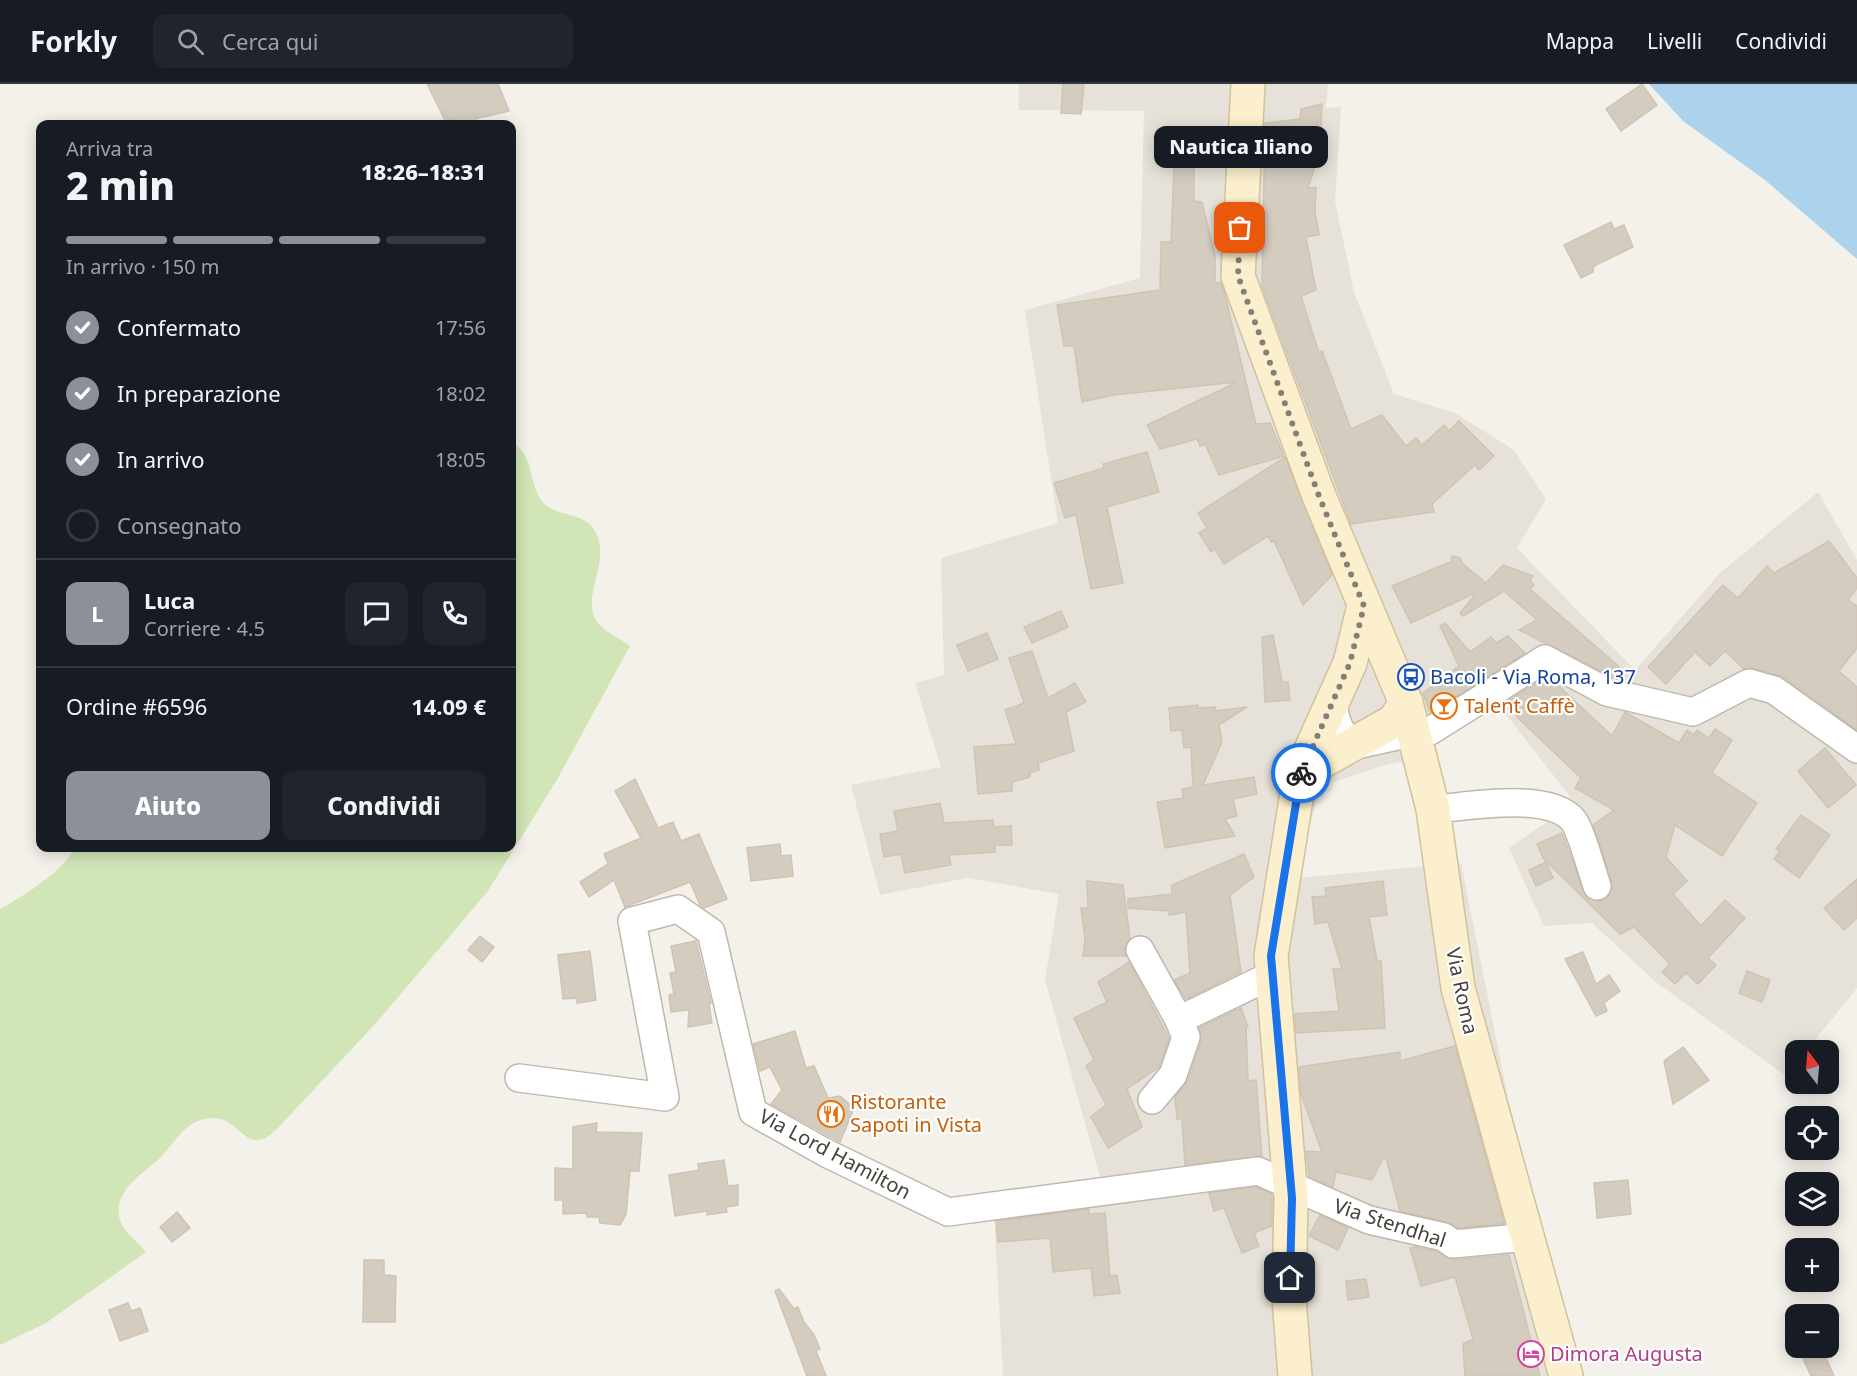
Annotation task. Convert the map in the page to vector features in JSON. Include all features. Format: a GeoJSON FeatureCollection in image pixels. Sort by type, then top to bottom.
{"type":"FeatureCollection","features":[{"type":"Feature","properties":{"kind":"main road","name":"Via Roma"},"geometry":{"type":"LineString","coordinates":[[1248,84],[1238,276],[1319,496],[1411,718],[1433,809],[1458,988],[1566,1376]]}},
{"type":"Feature","properties":{"kind":"main road"},"geometry":{"type":"LineString","coordinates":[[1295,1376],[1289,1298],[1290,1187],[1271,956],[1300,774],[1350,663],[1364,606]]}},
{"type":"Feature","properties":{"kind":"main road"},"geometry":{"type":"LineString","coordinates":[[1300,774],[1394,721],[1411,718]]}},
{"type":"Feature","properties":{"kind":"street"},"geometry":{"type":"LineString","coordinates":[[1411,718],[1430,731],[1545,659],[1607,692],[1693,712],[1749,683],[1774,690],[1857,749]]}},
{"type":"Feature","properties":{"kind":"street"},"geometry":{"type":"LineString","coordinates":[[1350,663],[1370,664],[1392,672]]}},
{"type":"Feature","properties":{"kind":"street"},"geometry":{"type":"LineString","coordinates":[[1333,699],[1334,715],[1339,731],[1351,746]]}},
{"type":"Feature","properties":{"kind":"street"},"geometry":{"type":"LineString","coordinates":[[1433,809],[1513,803],[1534,804],[1558,811],[1573,821],[1597,886]]}},
{"type":"Feature","properties":{"kind":"street","name":"Via Lord Hamilton"},"geometry":{"type":"LineString","coordinates":[[519,1078],[665,1098],[632,921],[678,909],[711,932],[753,1112],[826,1153],[948,1212],[1258,1171],[1290,1187]]}},
{"type":"Feature","properties":{"kind":"street"},"geometry":{"type":"LineString","coordinates":[[1140,950],[1186,1037],[1173,1075],[1152,1100]]}},
{"type":"Feature","properties":{"kind":"street"},"geometry":{"type":"LineString","coordinates":[[1179,1020],[1272,975]]}},
{"type":"Feature","properties":{"kind":"street","name":"Via Stendhal"},"geometry":{"type":"LineString","coordinates":[[1290,1187],[1369,1220],[1444,1237],[1453,1244],[1528,1237]]}},
{"type":"Feature","properties":{"kind":"shaded area"},"geometry":{"type":"Polygon","coordinates":[[[1019,84],[1328,84],[1326,108],[1341,107],[1335,201],[1354,292],[1394,394],[1455,413],[1514,450],[1546,499],[1517,548],[1635,670],[1720,573],[1818,492],[1857,560],[1857,988],[1815,1040],[1785,1040],[1785,1075],[1657,983],[1592,923],[1544,926],[1509,848],[1575,803],[1497,703],[1434,738],[1438,754],[1381,766],[1330,783],[1317,799],[1296,878],[1461,863],[1509,1103],[1553,1269],[1585,1376],[1003,1376],[994,1214],[1102,1184],[1045,980],[1059,894],[967,878],[880,895],[851,785],[941,767],[915,683],[944,675],[941,558],[1058,523],[1025,310],[1140,278],[1144,111],[1018,110],[1019,84]]]}},
{"type":"Feature","properties":{"kind":"green space"},"geometry":{"type":"Polygon","coordinates":[[[516,445],[527,460],[539,497],[544,504],[581,519],[593,528],[599,539],[600,551],[592,597],[595,618],[606,630],[630,646],[558,778],[516,846],[516,445]]]}},
{"type":"Feature","properties":{"kind":"green space"},"geometry":{"type":"Polygon","coordinates":[[[72,852],[512,852],[488,891],[377,1022],[277,1129],[267,1137],[258,1140],[244,1135],[223,1120],[214,1118],[190,1125],[160,1158],[132,1182],[121,1198],[120,1221],[126,1231],[146,1252],[46,1323],[0,1345],[0,909],[53,874],[72,852]]]}},
{"type":"Feature","properties":{"kind":"water"},"geometry":{"type":"Polygon","coordinates":[[[1649,84],[1857,84],[1857,259],[1765,180],[1683,121],[1649,84]]]}},
{"type":"Feature","properties":{"kind":"building"},"geometry":{"type":"Polygon","coordinates":[[[427,84],[498,84],[509,111],[475,120],[445,120],[427,84]]]}},
{"type":"Feature","properties":{"kind":"building"},"geometry":{"type":"Polygon","coordinates":[[[1063,84],[1084,84],[1081,114],[1061,113],[1063,84]]]}},
{"type":"Feature","properties":{"kind":"building"},"geometry":{"type":"Polygon","coordinates":[[[1642,84],[1657,105],[1621,131],[1606,109],[1642,84]]]}},
{"type":"Feature","properties":{"kind":"building"},"geometry":{"type":"Polygon","coordinates":[[[1322,104],[1320,150],[1308,188],[1316,187],[1315,212],[1319,235],[1306,237],[1316,290],[1301,296],[1319,353],[1322,351],[1351,429],[1382,415],[1406,446],[1416,438],[1422,445],[1444,425],[1449,431],[1459,421],[1494,456],[1479,470],[1475,465],[1432,504],[1434,512],[1351,524],[1262,286],[1265,123],[1300,119],[1301,109],[1322,104]]]}},
{"type":"Feature","properties":{"kind":"building"},"geometry":{"type":"Polygon","coordinates":[[[1194,166],[1194,201],[1202,202],[1215,256],[1215,283],[1220,282],[1224,291],[1256,424],[1270,423],[1284,456],[1219,475],[1205,444],[1200,446],[1197,439],[1160,449],[1147,425],[1237,382],[1114,395],[1082,402],[1074,346],[1064,346],[1057,305],[1160,290],[1161,242],[1171,242],[1174,167],[1194,166]]]}},
{"type":"Feature","properties":{"kind":"building"},"geometry":{"type":"Polygon","coordinates":[[[1611,222],[1614,229],[1624,225],[1633,247],[1594,266],[1593,272],[1581,278],[1564,245],[1611,222]]]}},
{"type":"Feature","properties":{"kind":"building"},"geometry":{"type":"Polygon","coordinates":[[[1147,452],[1159,492],[1107,507],[1123,583],[1091,589],[1076,515],[1065,518],[1054,483],[1104,468],[1103,464],[1147,452]]]}},
{"type":"Feature","properties":{"kind":"building"},"geometry":{"type":"Polygon","coordinates":[[[1285,457],[1332,575],[1303,605],[1274,541],[1271,542],[1268,536],[1224,564],[1215,549],[1211,552],[1199,533],[1207,528],[1198,513],[1285,457]]]}},
{"type":"Feature","properties":{"kind":"building"},"geometry":{"type":"Polygon","coordinates":[[[1829,541],[1857,578],[1857,588],[1848,600],[1857,606],[1857,648],[1839,671],[1857,687],[1857,730],[1783,677],[1753,668],[1744,669],[1725,651],[1710,666],[1695,652],[1666,684],[1648,667],[1723,585],[1738,598],[1767,566],[1774,573],[1829,541]]]}},
{"type":"Feature","properties":{"kind":"building"},"geometry":{"type":"Polygon","coordinates":[[[1453,556],[1460,558],[1463,564],[1486,583],[1503,565],[1533,576],[1530,581],[1534,585],[1530,589],[1624,671],[1617,678],[1613,677],[1519,630],[1537,620],[1504,591],[1463,616],[1460,613],[1474,596],[1473,594],[1411,623],[1392,586],[1453,561],[1451,558],[1453,556]]]}},
{"type":"Feature","properties":{"kind":"building"},"geometry":{"type":"Polygon","coordinates":[[[1061,611],[1068,627],[1032,643],[1024,627],[1061,611]]]}},
{"type":"Feature","properties":{"kind":"building"},"geometry":{"type":"Polygon","coordinates":[[[1445,623],[1470,652],[1491,637],[1496,643],[1508,636],[1525,653],[1430,713],[1423,693],[1459,666],[1440,626],[1445,623]]]}},
{"type":"Feature","properties":{"kind":"building"},"geometry":{"type":"Polygon","coordinates":[[[987,633],[998,659],[968,671],[957,645],[987,633]]]}},
{"type":"Feature","properties":{"kind":"building"},"geometry":{"type":"Polygon","coordinates":[[[1273,635],[1282,682],[1288,682],[1290,700],[1265,702],[1262,637],[1273,635]]]}},
{"type":"Feature","properties":{"kind":"building"},"geometry":{"type":"Polygon","coordinates":[[[1032,651],[1048,698],[1075,683],[1086,702],[1066,712],[1074,751],[1038,763],[1039,770],[1030,773],[1030,777],[1012,782],[1012,791],[978,794],[974,747],[1016,744],[1005,710],[1024,703],[1009,658],[1032,651]]]}},
{"type":"Feature","properties":{"kind":"building"},"geometry":{"type":"Polygon","coordinates":[[[1546,677],[1556,683],[1612,736],[1625,712],[1679,743],[1687,730],[1694,735],[1697,730],[1709,738],[1715,729],[1732,740],[1712,773],[1757,803],[1722,856],[1675,825],[1666,857],[1687,881],[1673,894],[1701,926],[1725,900],[1745,918],[1708,958],[1716,965],[1698,984],[1686,973],[1675,984],[1662,972],[1670,964],[1634,927],[1620,934],[1543,858],[1537,844],[1562,833],[1586,897],[1601,901],[1609,896],[1612,881],[1593,825],[1614,810],[1575,788],[1581,778],[1516,716],[1518,714],[1508,701],[1546,677]]]}},
{"type":"Feature","properties":{"kind":"building"},"geometry":{"type":"Polygon","coordinates":[[[1198,705],[1198,708],[1215,707],[1215,711],[1247,707],[1219,725],[1222,742],[1203,785],[1254,777],[1257,794],[1233,799],[1237,816],[1225,819],[1235,836],[1165,848],[1157,802],[1183,798],[1182,789],[1193,787],[1191,747],[1184,748],[1182,730],[1171,731],[1169,708],[1198,705]]]}},
{"type":"Feature","properties":{"kind":"building"},"geometry":{"type":"Polygon","coordinates":[[[1825,748],[1856,785],[1828,808],[1798,771],[1825,748]]]}},
{"type":"Feature","properties":{"kind":"building"},"geometry":{"type":"Polygon","coordinates":[[[635,779],[658,828],[673,822],[681,841],[699,834],[727,899],[704,908],[700,905],[690,882],[625,907],[614,880],[589,897],[580,882],[608,864],[604,854],[641,838],[615,791],[635,779]]]}},
{"type":"Feature","properties":{"kind":"building"},"geometry":{"type":"Polygon","coordinates":[[[940,803],[944,823],[993,820],[994,827],[1011,826],[1012,845],[995,845],[995,852],[949,855],[951,865],[905,873],[901,854],[884,857],[880,834],[898,831],[894,811],[940,803]]]}},
{"type":"Feature","properties":{"kind":"building"},"geometry":{"type":"Polygon","coordinates":[[[1801,815],[1830,835],[1799,878],[1774,859],[1780,851],[1776,849],[1801,815]]]}},
{"type":"Feature","properties":{"kind":"building"},"geometry":{"type":"Polygon","coordinates":[[[780,844],[781,856],[791,855],[793,876],[751,881],[747,848],[780,844]]]}},
{"type":"Feature","properties":{"kind":"building"},"geometry":{"type":"Polygon","coordinates":[[[1244,854],[1254,877],[1230,895],[1241,972],[1186,999],[1174,980],[1190,973],[1186,912],[1169,915],[1170,911],[1128,908],[1128,899],[1172,894],[1172,885],[1244,854]]]}},
{"type":"Feature","properties":{"kind":"building"},"geometry":{"type":"Polygon","coordinates":[[[1546,862],[1553,878],[1536,886],[1529,870],[1546,862]]]}},
{"type":"Feature","properties":{"kind":"building"},"geometry":{"type":"Polygon","coordinates":[[[1857,879],[1857,918],[1844,930],[1824,908],[1857,879]]]}},
{"type":"Feature","properties":{"kind":"building"},"geometry":{"type":"Polygon","coordinates":[[[1087,881],[1123,885],[1130,939],[1124,949],[1126,956],[1083,956],[1085,938],[1081,908],[1088,908],[1087,881]]]}},
{"type":"Feature","properties":{"kind":"building"},"geometry":{"type":"Polygon","coordinates":[[[1383,881],[1387,915],[1369,917],[1377,961],[1381,961],[1385,1028],[1296,1033],[1295,1014],[1339,1011],[1333,969],[1342,969],[1328,922],[1315,924],[1312,897],[1326,896],[1325,888],[1383,881]]]}},
{"type":"Feature","properties":{"kind":"building"},"geometry":{"type":"Polygon","coordinates":[[[480,936],[494,947],[482,962],[468,950],[480,936]]]}},
{"type":"Feature","properties":{"kind":"building"},"geometry":{"type":"Polygon","coordinates":[[[696,941],[711,1003],[709,1004],[712,1023],[688,1027],[689,1010],[671,1012],[669,995],[674,994],[670,973],[676,972],[671,946],[696,941]]]}},
{"type":"Feature","properties":{"kind":"building"},"geometry":{"type":"Polygon","coordinates":[[[590,951],[596,1000],[577,1003],[577,998],[563,999],[558,955],[590,951]]]}},
{"type":"Feature","properties":{"kind":"building"},"geometry":{"type":"Polygon","coordinates":[[[1583,952],[1596,984],[1609,975],[1620,991],[1604,1003],[1607,1011],[1596,1016],[1565,959],[1583,952]]]}},
{"type":"Feature","properties":{"kind":"building"},"geometry":{"type":"Polygon","coordinates":[[[1129,962],[1169,1038],[1159,1067],[1127,1089],[1142,1127],[1108,1148],[1091,1117],[1106,1105],[1086,1066],[1094,1060],[1074,1018],[1107,1002],[1098,982],[1129,962]]]}},
{"type":"Feature","properties":{"kind":"building"},"geometry":{"type":"Polygon","coordinates":[[[1747,971],[1770,980],[1762,1002],[1739,993],[1747,971]]]}},
{"type":"Feature","properties":{"kind":"building"},"geometry":{"type":"Polygon","coordinates":[[[1241,1008],[1248,1027],[1246,1028],[1248,1081],[1256,1080],[1262,1156],[1185,1165],[1182,1119],[1177,1119],[1175,1097],[1188,1080],[1201,1042],[1199,1028],[1241,1008]]]}},
{"type":"Feature","properties":{"kind":"building"},"geometry":{"type":"Polygon","coordinates":[[[795,1031],[806,1068],[814,1066],[828,1098],[840,1096],[854,1108],[840,1142],[771,1104],[782,1090],[770,1067],[760,1071],[753,1044],[795,1031]]]}},
{"type":"Feature","properties":{"kind":"building"},"geometry":{"type":"Polygon","coordinates":[[[1455,1046],[1504,1223],[1458,1228],[1447,1222],[1400,1211],[1386,1158],[1383,1158],[1372,1180],[1336,1172],[1333,1187],[1309,1176],[1306,1151],[1322,1152],[1301,1094],[1299,1067],[1400,1052],[1400,1061],[1455,1046]]]}},
{"type":"Feature","properties":{"kind":"building"},"geometry":{"type":"Polygon","coordinates":[[[1683,1047],[1709,1080],[1673,1104],[1664,1061],[1683,1047]]]}},
{"type":"Feature","properties":{"kind":"building"},"geometry":{"type":"Polygon","coordinates":[[[597,1123],[596,1132],[642,1133],[639,1171],[630,1171],[626,1214],[620,1225],[600,1223],[599,1217],[587,1217],[586,1213],[563,1214],[563,1200],[555,1200],[555,1168],[573,1169],[573,1127],[597,1123]]]}},
{"type":"Feature","properties":{"kind":"building"},"geometry":{"type":"Polygon","coordinates":[[[724,1160],[728,1186],[738,1185],[738,1205],[726,1207],[727,1212],[707,1215],[707,1211],[675,1216],[669,1175],[699,1170],[698,1164],[724,1160]]]}},
{"type":"Feature","properties":{"kind":"building"},"geometry":{"type":"Polygon","coordinates":[[[1628,1180],[1631,1214],[1597,1218],[1594,1183],[1628,1180]]]}},
{"type":"Feature","properties":{"kind":"building"},"geometry":{"type":"Polygon","coordinates":[[[1256,1187],[1272,1194],[1272,1226],[1254,1233],[1259,1246],[1242,1253],[1224,1208],[1214,1211],[1209,1193],[1256,1187]]]}},
{"type":"Feature","properties":{"kind":"building"},"geometry":{"type":"Polygon","coordinates":[[[1089,1209],[1089,1214],[1105,1213],[1110,1276],[1117,1275],[1120,1293],[1094,1296],[1091,1268],[1053,1272],[1050,1238],[998,1242],[996,1221],[1089,1209]]]}},
{"type":"Feature","properties":{"kind":"building"},"geometry":{"type":"Polygon","coordinates":[[[177,1212],[190,1228],[172,1242],[160,1227],[177,1212]]]}},
{"type":"Feature","properties":{"kind":"building"},"geometry":{"type":"Polygon","coordinates":[[[1320,1215],[1348,1228],[1338,1250],[1309,1236],[1320,1215]]]}},
{"type":"Feature","properties":{"kind":"building"},"geometry":{"type":"Polygon","coordinates":[[[1416,1247],[1437,1252],[1454,1260],[1509,1255],[1540,1376],[1465,1376],[1463,1344],[1473,1339],[1455,1277],[1421,1286],[1410,1248],[1416,1247]]]}},
{"type":"Feature","properties":{"kind":"building"},"geometry":{"type":"Polygon","coordinates":[[[364,1260],[384,1260],[384,1275],[396,1276],[395,1322],[363,1322],[364,1260]]]}},
{"type":"Feature","properties":{"kind":"building"},"geometry":{"type":"Polygon","coordinates":[[[1366,1279],[1369,1297],[1348,1300],[1346,1281],[1366,1279]]]}},
{"type":"Feature","properties":{"kind":"building"},"geometry":{"type":"Polygon","coordinates":[[[779,1289],[794,1309],[798,1307],[804,1322],[814,1335],[820,1349],[816,1351],[826,1376],[807,1376],[775,1291],[779,1289]]]}},
{"type":"Feature","properties":{"kind":"building"},"geometry":{"type":"Polygon","coordinates":[[[128,1303],[131,1311],[140,1308],[148,1331],[120,1341],[109,1310],[128,1303]]]}},
{"type":"Feature","properties":{"kind":"building"},"geometry":{"type":"Polygon","coordinates":[[[1803,1358],[1826,1358],[1834,1376],[1811,1376],[1803,1358]]]}},
{"type":"Feature","properties":{"kind":"way so far"},"geometry":{"type":"LineString","coordinates":[[1240,228],[1238,276],[1319,496],[1364,606],[1350,663],[1301,773]]}},
{"type":"Feature","properties":{"kind":"place","name":"Nautica Iliano"},"geometry":{"type":"Point","coordinates":[1240,228]}},
{"type":"Feature","properties":{"kind":"place","name":"Bacoli - Via Roma, 137"},"geometry":{"type":"Point","coordinates":[1411,677]}},
{"type":"Feature","properties":{"kind":"place","name":"Talent Caffè"},"geometry":{"type":"Point","coordinates":[1444,706]}},
{"type":"Feature","properties":{"kind":"place","name":"Ristorante Sapoti in Vista"},"geometry":{"type":"Point","coordinates":[831,1114]}},
{"type":"Feature","properties":{"kind":"place","name":"Dimora Augusta"},"geometry":{"type":"Point","coordinates":[1531,1354]}},
{"type":"Feature","properties":{"kind":"route"},"geometry":{"type":"LineString","coordinates":[[1290,1278],[1292,1198],[1271,956],[1301,773]]}}]}
